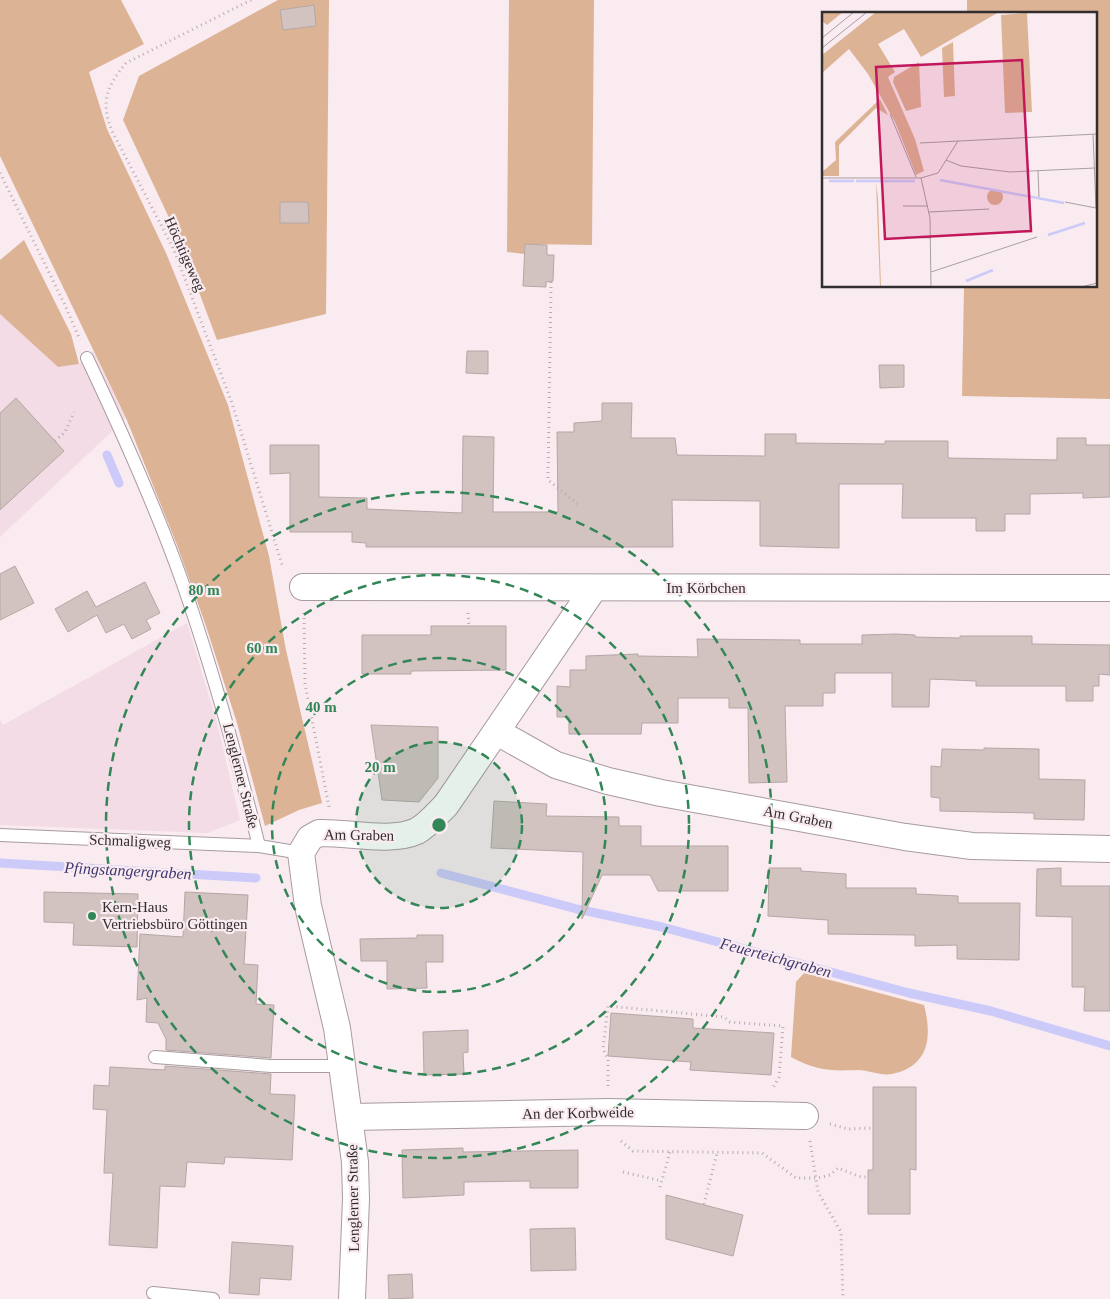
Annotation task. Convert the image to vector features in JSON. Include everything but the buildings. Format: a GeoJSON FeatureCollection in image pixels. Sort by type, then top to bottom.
{"type":"FeatureCollection","features":[{"type":"Feature","properties":{"kind":"street","name":"Im Körbchen"},"geometry":{"type":"LineString","coordinates":[[303,587],[1110,588]]}},
{"type":"Feature","properties":{"kind":"street","name":"Am Graben"},"geometry":{"type":"LineString","coordinates":[[301,853],[310,838],[319,833],[405,835],[418,830],[446,805],[594,588]]}},
{"type":"Feature","properties":{"kind":"street","name":"Am Graben"},"geometry":{"type":"LineString","coordinates":[[497,732],[556,765],[608,781],[661,793],[905,838],[972,846],[1110,849]]}},
{"type":"Feature","properties":{"kind":"street","name":"Lenglerner Straße"},"geometry":{"type":"LineString","coordinates":[[301,853],[308,906],[343,1066],[350,1117],[355,1162],[356,1199],[352,1299]]}},
{"type":"Feature","properties":{"kind":"street","name":"An der Korbweide"},"geometry":{"type":"LineString","coordinates":[[350,1117],[598,1112],[805,1116]]}},
{"type":"Feature","properties":{"kind":"lane","name":"Lenglerner Straße"},"geometry":{"type":"LineString","coordinates":[[87,358],[128,444],[183,583],[231,734],[259,846],[301,853]]}},
{"type":"Feature","properties":{"kind":"lane","name":"Schmaligweg"},"geometry":{"type":"LineString","coordinates":[[0,835],[259,846]]}},
{"type":"Feature","properties":{"kind":"lane"},"geometry":{"type":"LineString","coordinates":[[154,1057],[271,1066],[343,1066]]}},
{"type":"Feature","properties":{"kind":"lane"},"geometry":{"type":"LineString","coordinates":[[153,1293],[213,1299]]}},
{"type":"Feature","properties":{"kind":"path","name":"Höchtigeweg"},"geometry":{"type":"LineString","coordinates":[[251,0],[126,64],[115,76],[109,90],[105,103],[106,116],[174,250],[232,403],[283,568],[303,587]]}},
{"type":"Feature","properties":{"kind":"path"},"geometry":{"type":"LineString","coordinates":[[0,173],[64,303],[87,358]]}},
{"type":"Feature","properties":{"kind":"path"},"geometry":{"type":"LineString","coordinates":[[550,282],[548,480],[578,504]]}},
{"type":"Feature","properties":{"kind":"path"},"geometry":{"type":"LineString","coordinates":[[55,441],[65,432],[74,412]]}},
{"type":"Feature","properties":{"kind":"path"},"geometry":{"type":"LineString","coordinates":[[303,587],[305,684],[333,833]]}},
{"type":"Feature","properties":{"kind":"path"},"geometry":{"type":"LineString","coordinates":[[772,1115],[772,1089],[779,1078],[783,1026],[730,1022],[724,1017],[608,1006],[603,1049],[608,1059],[598,1112],[633,1151],[762,1153],[796,1178],[818,1178],[830,1175],[838,1168],[861,1177],[868,1177]]}},
{"type":"Feature","properties":{"kind":"path"},"geometry":{"type":"LineString","coordinates":[[843,1299],[841,1232],[818,1192],[818,1178],[805,1116],[848,1129],[873,1128]]}},
{"type":"Feature","properties":{"kind":"path"},"geometry":{"type":"LineString","coordinates":[[660,1187],[670,1152]]}},
{"type":"Feature","properties":{"kind":"path"},"geometry":{"type":"LineString","coordinates":[[704,1204],[717,1153]]}},
{"type":"Feature","properties":{"kind":"path"},"geometry":{"type":"LineString","coordinates":[[623,1172],[662,1181]]}},
{"type":"Feature","properties":{"kind":"shaded area"},"geometry":{"type":"Polygon","coordinates":[[[0,0],[121,0],[144,44],[89,72],[107,129],[166,253],[228,405],[269,556],[286,650],[322,803],[299,810],[265,826],[237,723],[206,626],[177,545],[126,418],[0,156],[0,0]]]}},
{"type":"Feature","properties":{"kind":"shaded area"},"geometry":{"type":"Polygon","coordinates":[[[278,0],[329,0],[326,314],[217,340],[179,239],[123,120],[139,76],[278,0]]]}},
{"type":"Feature","properties":{"kind":"shaded area"},"geometry":{"type":"Polygon","coordinates":[[[509,0],[594,0],[592,245],[525,244],[524,254],[507,252],[509,0]]]}},
{"type":"Feature","properties":{"kind":"shaded area"},"geometry":{"type":"Polygon","coordinates":[[[967,0],[1110,0],[1110,399],[962,396],[964,288],[1098,288],[1098,12],[967,12],[967,0]]]}},
{"type":"Feature","properties":{"kind":"shaded area"},"geometry":{"type":"Polygon","coordinates":[[[24,240],[71,334],[79,364],[58,367],[0,314],[0,260],[24,240]]]}},
{"type":"Feature","properties":{"kind":"shaded area"},"geometry":{"type":"Polygon","coordinates":[[[0,314],[58,367],[79,364],[93,351],[126,418],[0,537],[0,314]]]}},
{"type":"Feature","properties":{"kind":"shaded area"},"geometry":{"type":"Polygon","coordinates":[[[187,623],[217,723],[240,820],[208,833],[0,825],[0,720],[3,725],[187,623]]]}},
{"type":"Feature","properties":{"kind":"shaded area"},"geometry":{"type":"Polygon","coordinates":[[[804,973],[924,1005],[928,1028],[925,1048],[921,1057],[905,1070],[892,1074],[879,1074],[862,1070],[816,1068],[791,1057],[796,982],[804,973]]]}},
{"type":"Feature","properties":{"kind":"waterway"},"geometry":{"type":"LineString","coordinates":[[107,455],[119,483]]}},
{"type":"Feature","properties":{"kind":"waterway","name":"Pfingstangergraben"},"geometry":{"type":"LineString","coordinates":[[0,863],[256,878]]}},
{"type":"Feature","properties":{"kind":"waterway","name":"Feuerteichgraben"},"geometry":{"type":"LineString","coordinates":[[441,873],[577,909],[662,927],[909,993],[991,1011],[1110,1046]]}},
{"type":"Feature","properties":{"kind":"place","name":"Kern-Haus Vertriebsbüro Göttingen"},"geometry":{"type":"Point","coordinates":[92,916]}}]}
